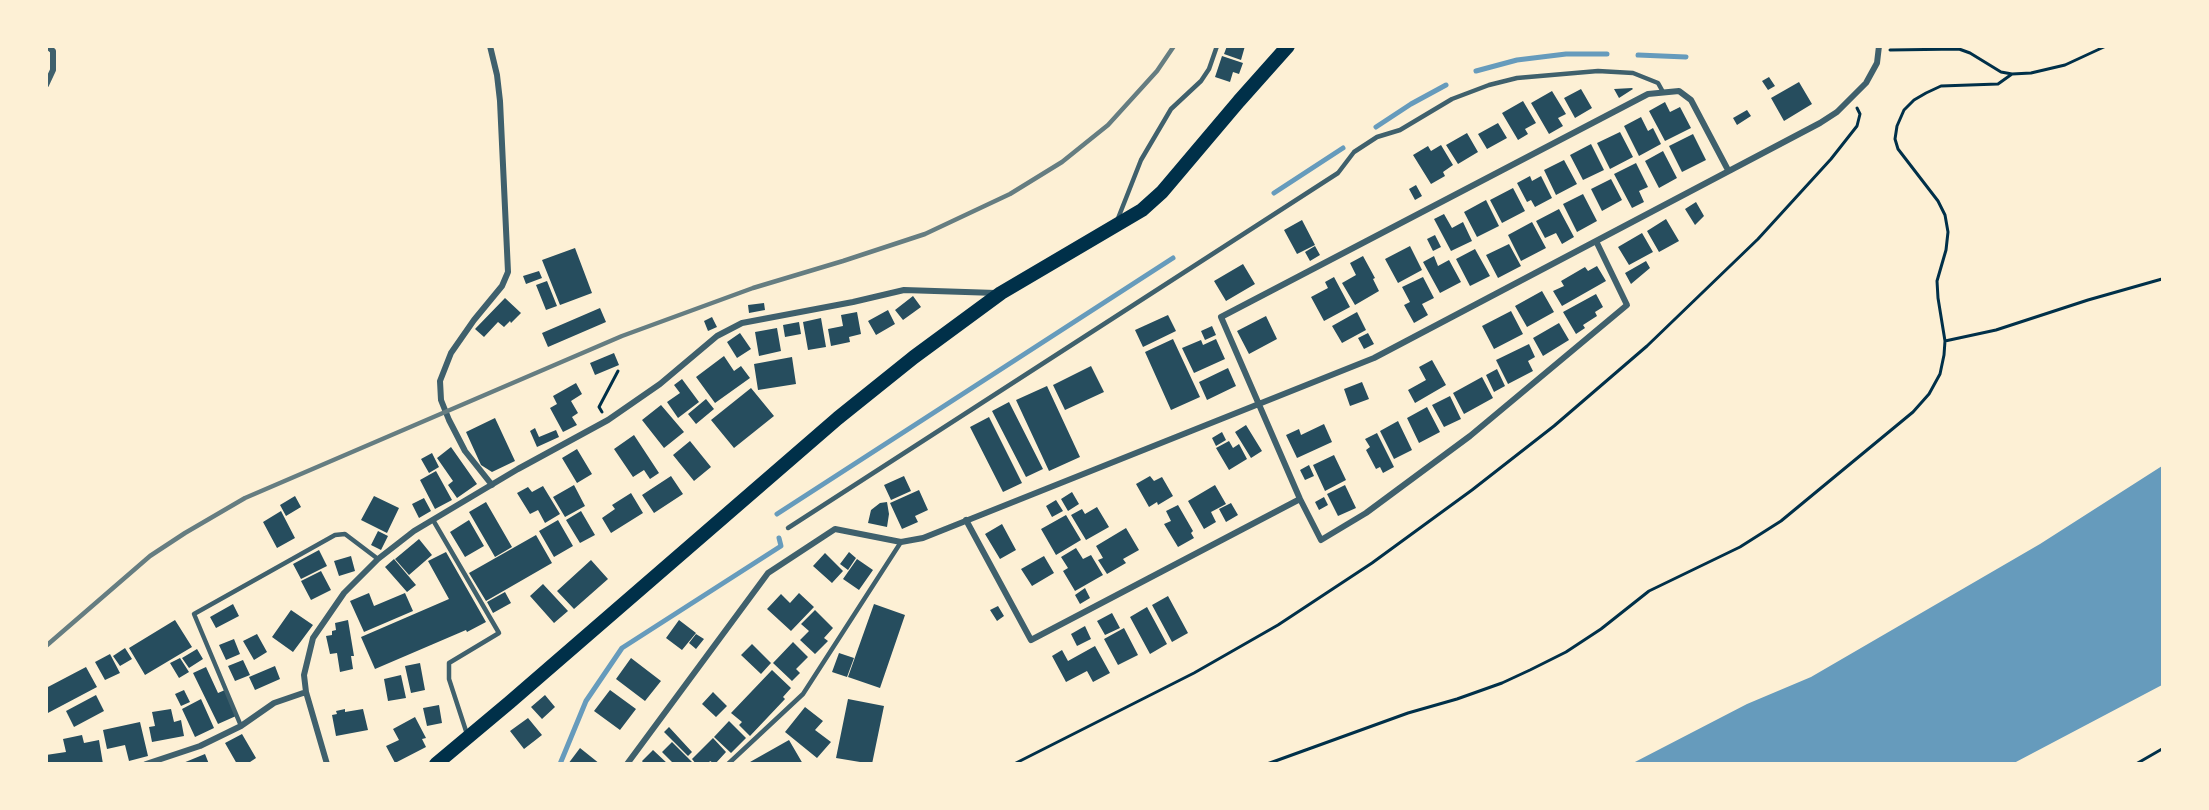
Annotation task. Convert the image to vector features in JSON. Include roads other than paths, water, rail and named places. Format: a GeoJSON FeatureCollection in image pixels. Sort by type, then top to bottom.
{"type":"FeatureCollection","features":[{"type":"Feature","properties":{"kind":"highway"},"geometry":{"type":"LineString","coordinates":[[440,762],[838,418],[914,357],[1001,293],[1142,210],[1162,192],[1288,46]]}},
{"type":"Feature","properties":{"kind":"street"},"geometry":{"type":"LineString","coordinates":[[46,85],[53,70],[53,51],[47,46]]}},
{"type":"Feature","properties":{"kind":"street"},"geometry":{"type":"LineString","coordinates":[[490,46],[500,101],[508,272],[502,286],[451,353],[440,381],[441,400],[449,420],[465,451],[492,485]]}},
{"type":"Feature","properties":{"kind":"street"},"geometry":{"type":"LineString","coordinates":[[627,764],[768,573],[835,529],[901,542],[923,538],[1374,358],[1820,123],[1853,98],[1866,83],[1877,63],[1879,48]]}},
{"type":"Feature","properties":{"kind":"street"},"geometry":{"type":"LineString","coordinates":[[1596,241],[1627,304],[1470,436],[1366,513],[1321,540],[1300,499],[1221,317],[1648,94],[1679,91],[1691,100],[1728,171]]}},
{"type":"Feature","properties":{"kind":"street"},"geometry":{"type":"LineString","coordinates":[[327,764],[306,692],[304,675],[314,638],[344,593],[378,559],[414,531],[608,420],[660,384],[717,336],[742,323],[904,290],[1001,293]]}},
{"type":"Feature","properties":{"kind":"street"},"geometry":{"type":"LineString","coordinates":[[966,520],[1031,640],[1300,499]]}},
{"type":"Feature","properties":{"kind":"street"},"geometry":{"type":"LineString","coordinates":[[147,764],[200,746],[241,726],[274,703],[306,692]]}},
{"type":"Feature","properties":{"kind":"lane"},"geometry":{"type":"LineString","coordinates":[[1115,226],[1141,160],[1171,109],[1201,81],[1209,69],[1217,46]]}},
{"type":"Feature","properties":{"kind":"lane"},"geometry":{"type":"LineString","coordinates":[[788,528],[1338,172],[1354,152],[1377,137],[1400,130],[1452,99],[1489,85],[1517,78],[1598,71],[1633,73],[1658,83],[1663,92]]}},
{"type":"Feature","properties":{"kind":"lane"},"geometry":{"type":"LineString","coordinates":[[433,520],[500,633],[449,663],[449,679],[468,737]]}},
{"type":"Feature","properties":{"kind":"lane"},"geometry":{"type":"LineString","coordinates":[[241,726],[194,614],[335,535],[345,534],[378,559]]}},
{"type":"Feature","properties":{"kind":"lane"},"geometry":{"type":"LineString","coordinates":[[728,764],[803,694],[901,542]]}},
{"type":"Feature","properties":{"kind":"water"},"geometry":{"type":"Polygon","coordinates":[[[2162,466],[2162,685],[2014,763],[1633,763],[1747,704],[1811,677],[2040,544],[2162,466]]]}},
{"type":"Feature","properties":{"kind":"waterway"},"geometry":{"type":"LineString","coordinates":[[1476,71],[1517,60],[1566,54],[1607,54]]}},
{"type":"Feature","properties":{"kind":"waterway"},"geometry":{"type":"LineString","coordinates":[[1638,55],[1686,57]]}},
{"type":"Feature","properties":{"kind":"waterway"},"geometry":{"type":"LineString","coordinates":[[1376,127],[1446,85]]}},
{"type":"Feature","properties":{"kind":"waterway"},"geometry":{"type":"LineString","coordinates":[[1274,193],[1343,148]]}},
{"type":"Feature","properties":{"kind":"waterway"},"geometry":{"type":"LineString","coordinates":[[777,514],[1173,258]]}},
{"type":"Feature","properties":{"kind":"waterway"},"geometry":{"type":"LineString","coordinates":[[560,764],[586,701],[622,648],[781,546],[779,538]]}},
{"type":"Feature","properties":{"kind":"railway"},"geometry":{"type":"LineString","coordinates":[[46,646],[150,556],[245,498],[622,336],[753,288],[925,234],[1010,194],[1062,162],[1108,125],[1157,71],[1174,46]]}}]}
